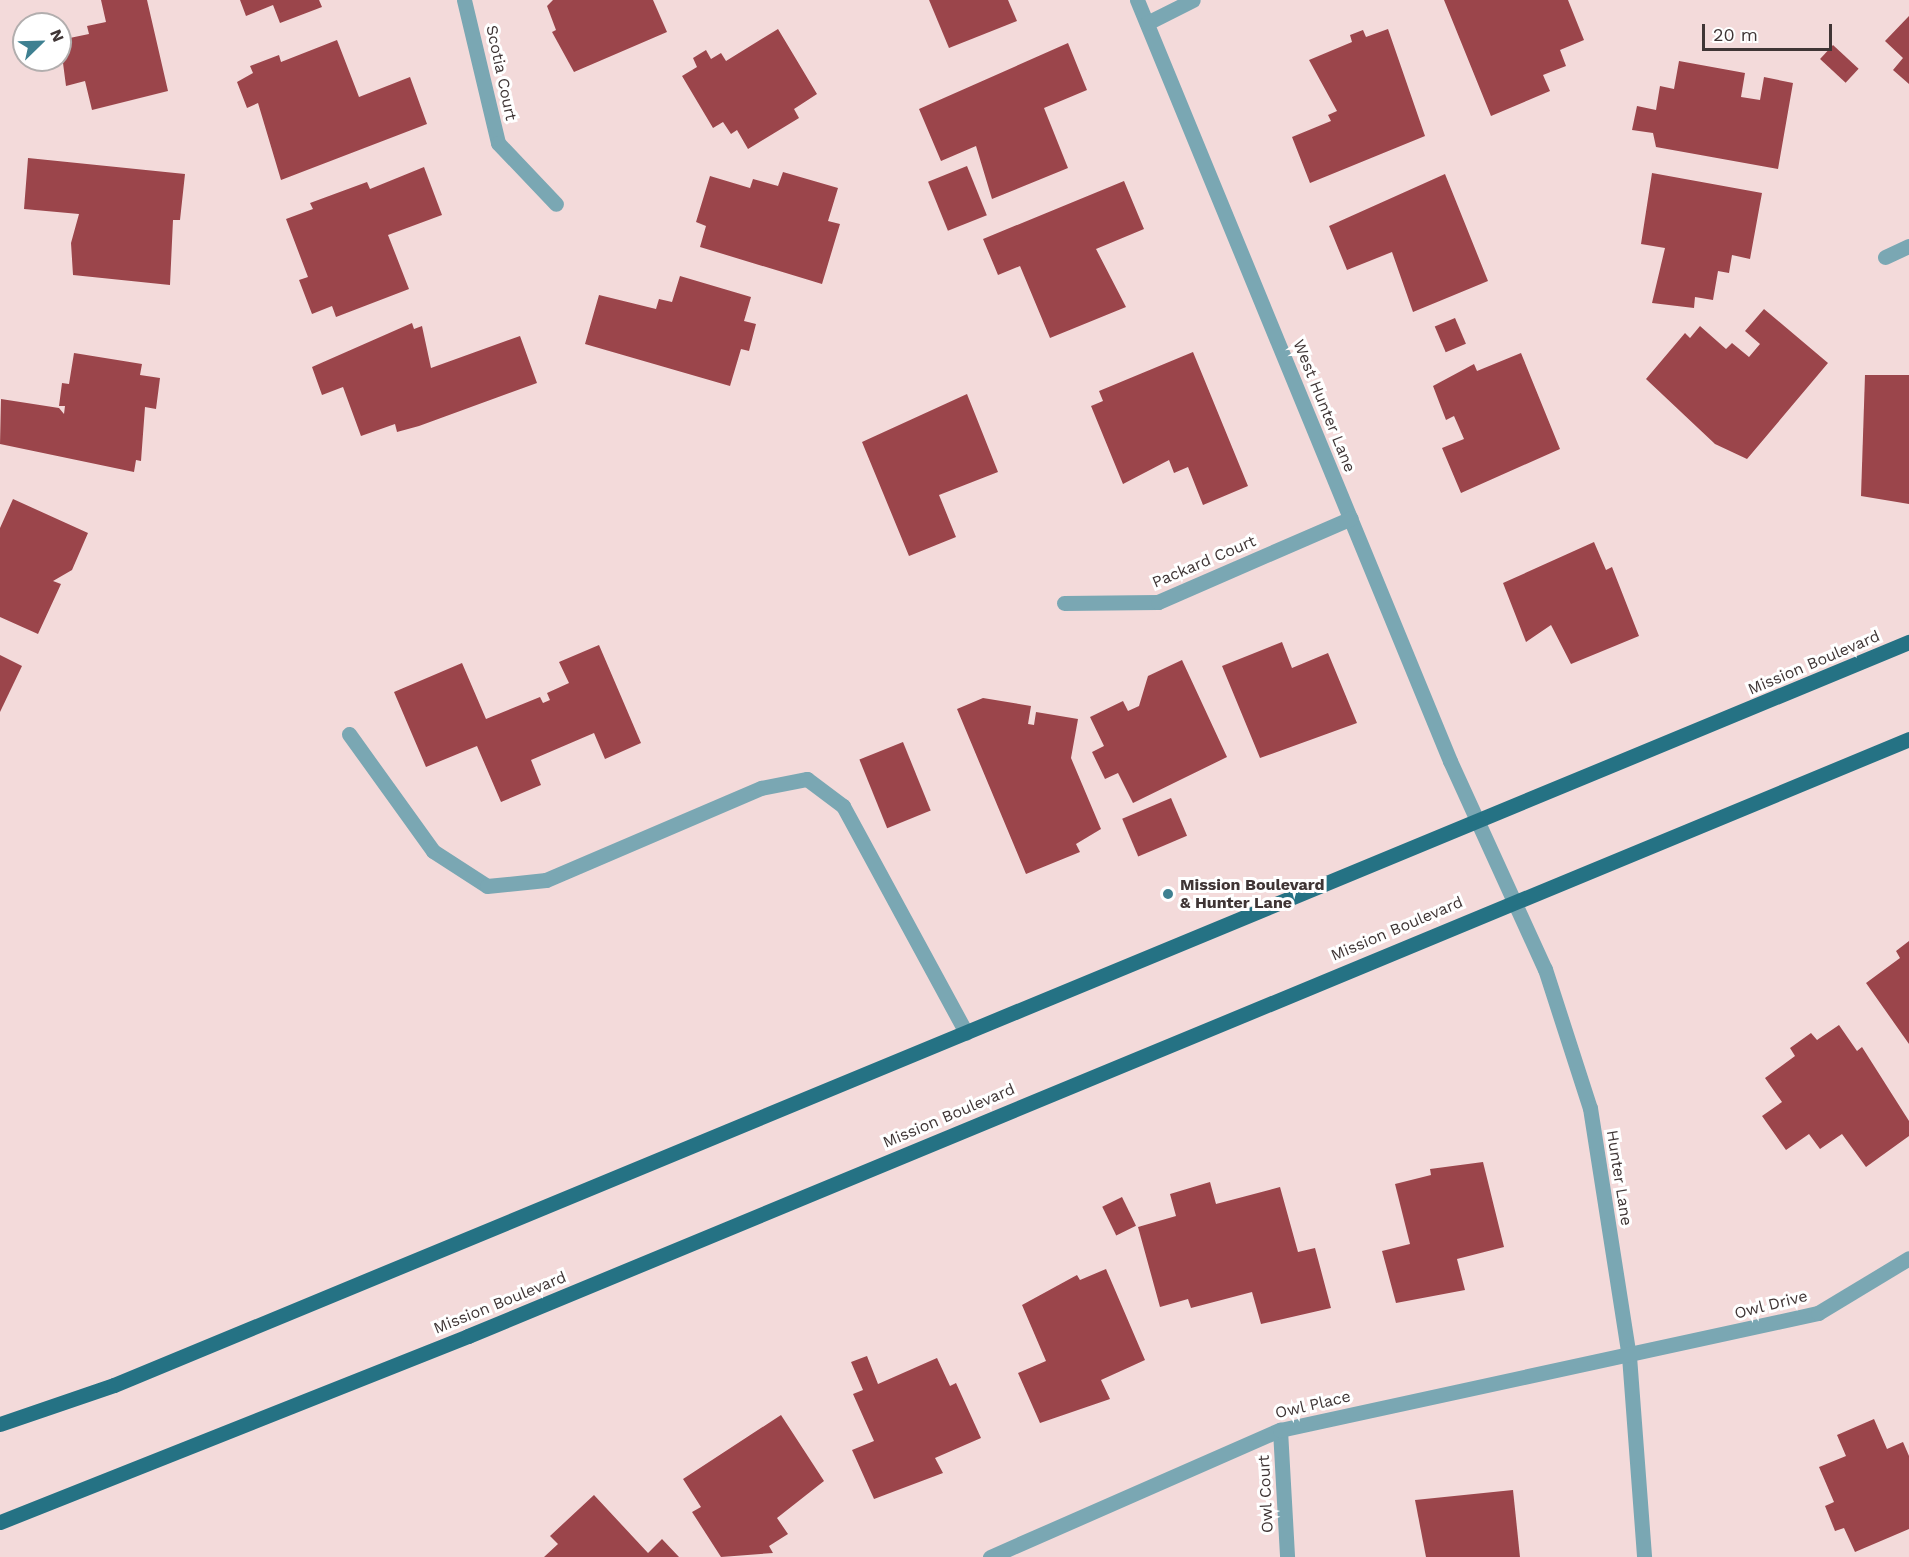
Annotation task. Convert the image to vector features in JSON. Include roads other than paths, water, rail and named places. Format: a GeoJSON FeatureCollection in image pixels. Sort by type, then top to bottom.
{"type":"FeatureCollection","features":[{"type":"Feature","properties":{"kind":"main road","name":"Mission Boulevard"},"geometry":{"type":"LineString","coordinates":[[0,1424],[114,1385],[1479,824],[1909,642]]}},
{"type":"Feature","properties":{"kind":"main road","name":"Mission Boulevard"},"geometry":{"type":"LineString","coordinates":[[0,1522],[479,1332],[1514,900],[1909,739]]}},
{"type":"Feature","properties":{"kind":"street","name":"Scotia Court"},"geometry":{"type":"LineString","coordinates":[[464,0],[498,143],[556,204]]}},
{"type":"Feature","properties":{"kind":"street","name":"West Hunter Lane"},"geometry":{"type":"LineString","coordinates":[[1137,0],[1479,824]]}},
{"type":"Feature","properties":{"kind":"street"},"geometry":{"type":"LineString","coordinates":[[1147,23],[1193,0]]}},
{"type":"Feature","properties":{"kind":"street"},"geometry":{"type":"LineString","coordinates":[[1885,257],[1909,246]]}},
{"type":"Feature","properties":{"kind":"street","name":"Packard Court"},"geometry":{"type":"LineString","coordinates":[[1064,603],[1158,602],[1351,518]]}},
{"type":"Feature","properties":{"kind":"street"},"geometry":{"type":"LineString","coordinates":[[349,734],[433,851],[487,886],[546,880],[761,788],[807,779],[843,806],[966,1033]]}},
{"type":"Feature","properties":{"kind":"street","name":"Hunter Lane"},"geometry":{"type":"LineString","coordinates":[[1479,824],[1545,969],[1590,1108],[1629,1356],[1644,1557]]}},
{"type":"Feature","properties":{"kind":"street","name":"Owl Drive"},"geometry":{"type":"LineString","coordinates":[[1629,1356],[1818,1312],[1909,1258]]}},
{"type":"Feature","properties":{"kind":"street","name":"Owl Place"},"geometry":{"type":"LineString","coordinates":[[990,1557],[1280,1430],[1629,1356]]}},
{"type":"Feature","properties":{"kind":"street","name":"Owl Court"},"geometry":{"type":"LineString","coordinates":[[1280,1430],[1287,1557]]}},
{"type":"Feature","properties":{"kind":"place","name":"Mission Boulevard & Hunter Lane"},"geometry":{"type":"Point","coordinates":[1168,894]}}]}
